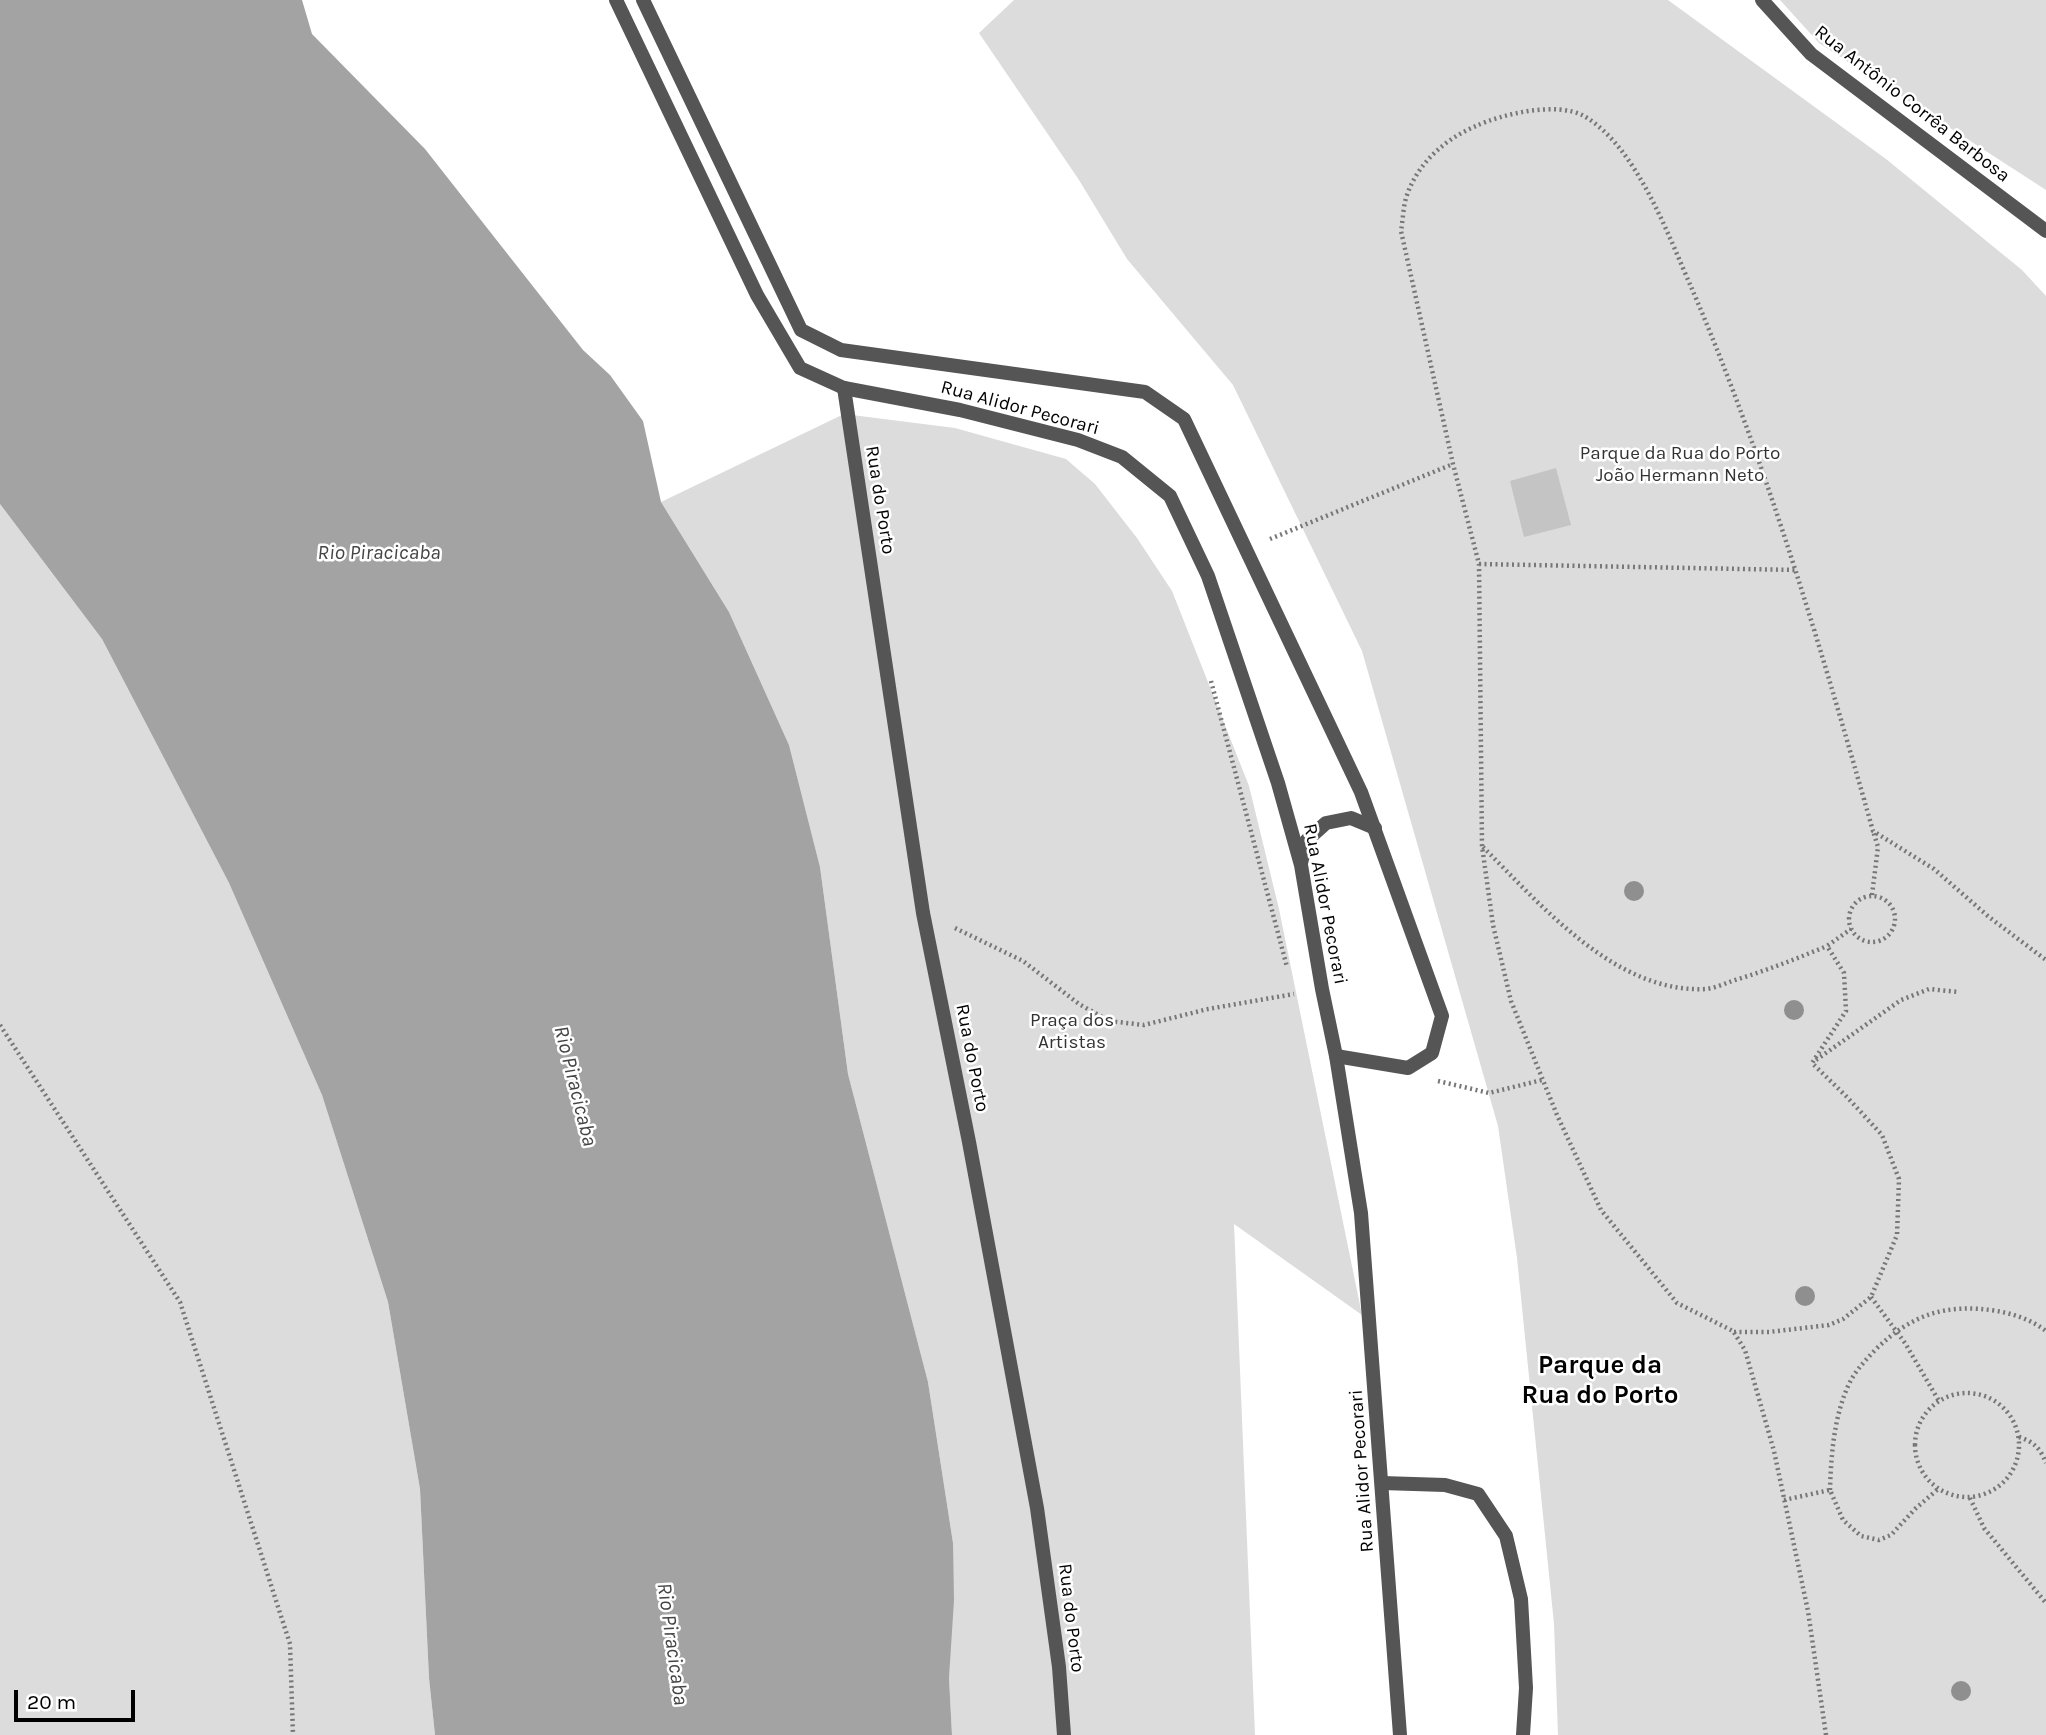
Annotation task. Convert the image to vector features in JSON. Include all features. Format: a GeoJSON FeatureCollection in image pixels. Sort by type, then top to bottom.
{"type":"FeatureCollection","features":[{"type":"Feature","properties":{"kind":"street","name":"Rua Alidor Pecorari"},"geometry":{"type":"LineString","coordinates":[[616,0],[757,295],[800,368],[844,388],[960,410],[1078,440],[1122,457],[1170,496],[1208,576],[1278,783],[1301,865],[1362,1213],[1399,1735]]}},
{"type":"Feature","properties":{"kind":"street"},"geometry":{"type":"LineString","coordinates":[[643,0],[801,330],[841,350],[1145,392],[1184,419],[1361,792],[1442,1016],[1432,1054],[1408,1068],[1336,1056]]}},
{"type":"Feature","properties":{"kind":"street","name":"Rua Antônio Corrêa Barbosa"},"geometry":{"type":"LineString","coordinates":[[1762,0],[1811,54],[2046,231]]}},
{"type":"Feature","properties":{"kind":"street","name":"Rua do Porto"},"geometry":{"type":"LineString","coordinates":[[844,388],[923,913],[1037,1508],[1059,1667],[1064,1735]]}},
{"type":"Feature","properties":{"kind":"street"},"geometry":{"type":"LineString","coordinates":[[1301,865],[1307,840],[1326,823],[1351,818],[1375,828]]}},
{"type":"Feature","properties":{"kind":"street"},"geometry":{"type":"LineString","coordinates":[[1382,1483],[1445,1485],[1478,1494],[1506,1536],[1521,1599],[1526,1688],[1523,1735]]}},
{"type":"Feature","properties":{"kind":"path"},"geometry":{"type":"LineString","coordinates":[[1812,1063],[1882,1135],[1899,1179],[1897,1235],[1871,1297],[1853,1313],[1829,1325],[1769,1332],[1733,1332],[1676,1303],[1601,1210],[1542,1080],[1518,1021],[1500,963],[1482,846],[1479,564],[1401,232],[1406,197],[1418,170],[1444,145],[1467,130],[1491,119],[1539,110],[1582,115],[1603,130],[1637,172],[1661,218],[1706,323],[1747,428],[1796,570],[1878,847],[1872,895]]}},
{"type":"Feature","properties":{"kind":"path"},"geometry":{"type":"LineString","coordinates":[[1246,549],[1454,464]]}},
{"type":"Feature","properties":{"kind":"path"},"geometry":{"type":"LineString","coordinates":[[1479,564],[1796,570]]}},
{"type":"Feature","properties":{"kind":"path"},"geometry":{"type":"LineString","coordinates":[[1208,672],[1287,967]]}},
{"type":"Feature","properties":{"kind":"path"},"geometry":{"type":"LineString","coordinates":[[1873,831],[1934,869],[1989,917],[2046,960]]}},
{"type":"Feature","properties":{"kind":"path"},"geometry":{"type":"LineString","coordinates":[[1482,846],[1564,928],[1604,958],[1637,975],[1667,985],[1707,989],[1828,946],[1850,929]]}},
{"type":"Feature","properties":{"kind":"path"},"geometry":{"type":"LineString","coordinates":[[1872,895],[1886,900],[1895,920],[1884,939],[1869,942],[1856,936],[1850,929],[1849,914],[1858,900],[1872,895]]}},
{"type":"Feature","properties":{"kind":"path"},"geometry":{"type":"LineString","coordinates":[[923,913],[1023,961],[1079,1004],[1109,1021],[1144,1026],[1208,1009],[1322,989]]}},
{"type":"Feature","properties":{"kind":"path"},"geometry":{"type":"LineString","coordinates":[[1812,1063],[1846,1011],[1844,973],[1828,946]]}},
{"type":"Feature","properties":{"kind":"path"},"geometry":{"type":"LineString","coordinates":[[1291,981],[1294,994]]}},
{"type":"Feature","properties":{"kind":"path"},"geometry":{"type":"LineString","coordinates":[[1812,1063],[1901,1000],[1929,989],[1958,992]]}},
{"type":"Feature","properties":{"kind":"path"},"geometry":{"type":"LineString","coordinates":[[0,1024],[180,1302],[290,1644],[293,1735]]}},
{"type":"Feature","properties":{"kind":"path"},"geometry":{"type":"LineString","coordinates":[[1408,1068],[1444,1083],[1489,1093],[1542,1080]]}},
{"type":"Feature","properties":{"kind":"path"},"geometry":{"type":"LineString","coordinates":[[1871,1297],[1905,1343],[1939,1401]]}},
{"type":"Feature","properties":{"kind":"path"},"geometry":{"type":"LineString","coordinates":[[1938,1489],[1891,1535],[1879,1540],[1861,1536],[1843,1520],[1830,1490],[1833,1444],[1849,1385],[1859,1367],[1895,1332],[1922,1316],[1945,1309],[2006,1312],[2046,1331]]}},
{"type":"Feature","properties":{"kind":"path"},"geometry":{"type":"LineString","coordinates":[[1733,1332],[1745,1350],[1774,1451],[1808,1611],[1826,1735]]}},
{"type":"Feature","properties":{"kind":"path"},"geometry":{"type":"LineString","coordinates":[[1972,1393],[1989,1398],[2003,1408],[2014,1421],[2018,1454],[2013,1471],[2002,1484],[1987,1493],[1970,1498],[1954,1496],[1938,1489],[1926,1477],[1918,1462],[1915,1445],[1917,1428],[1926,1413],[1939,1401],[1955,1394],[1972,1393]]}},
{"type":"Feature","properties":{"kind":"path"},"geometry":{"type":"LineString","coordinates":[[2018,1437],[2031,1442],[2040,1450],[2046,1463]]}},
{"type":"Feature","properties":{"kind":"path"},"geometry":{"type":"LineString","coordinates":[[1784,1500],[1830,1490]]}},
{"type":"Feature","properties":{"kind":"path"},"geometry":{"type":"LineString","coordinates":[[1970,1498],[1984,1528],[2046,1603]]}},
{"type":"Feature","properties":{"kind":"green space","name":"Parque da Rua do Porto João Hermann Neto"},"geometry":{"type":"Polygon","coordinates":[[[1014,0],[1668,0],[1886,159],[2022,270],[2046,296],[2046,1735],[1558,1735],[1554,1624],[1517,1258],[1498,1126],[1362,651],[1233,385],[1127,259],[1079,180],[979,33],[1014,0]]]}},
{"type":"Feature","properties":{"kind":"green space"},"geometry":{"type":"Polygon","coordinates":[[[1780,0],[2046,0],[2046,190],[1819,43],[1780,0]]]}},
{"type":"Feature","properties":{"kind":"green space","name":"Praça dos Artistas"},"geometry":{"type":"Polygon","coordinates":[[[844,414],[955,428],[1066,459],[1095,484],[1137,538],[1172,591],[1249,786],[1279,909],[1362,1315],[1234,1224],[1255,1735],[952,1735],[949,1678],[953,1543],[928,1382],[848,1074],[820,867],[789,745],[729,612],[661,502],[844,414]]]}},
{"type":"Feature","properties":{"kind":"green space"},"geometry":{"type":"Polygon","coordinates":[[[0,504],[102,639],[229,883],[322,1095],[388,1302],[420,1489],[429,1678],[435,1735],[0,1735],[0,504]]]}},
{"type":"Feature","properties":{"kind":"water","name":"Rio Piracicaba"},"geometry":{"type":"Polygon","coordinates":[[[0,0],[302,0],[312,34],[425,149],[583,350],[610,375],[643,421],[661,502],[729,612],[789,745],[820,867],[848,1074],[928,1382],[953,1543],[954,1600],[949,1678],[952,1735],[435,1735],[429,1678],[420,1489],[388,1302],[322,1095],[229,883],[102,639],[0,504],[0,0]]]}},
{"type":"Feature","properties":{"kind":"building"},"geometry":{"type":"Polygon","coordinates":[[[1556,468],[1571,525],[1524,537],[1510,481],[1556,468]]]}},
{"type":"Feature","properties":{"kind":"district","name":"Parque da Rua do Porto"},"geometry":{"type":"Point","coordinates":[1600,1381]}}]}
